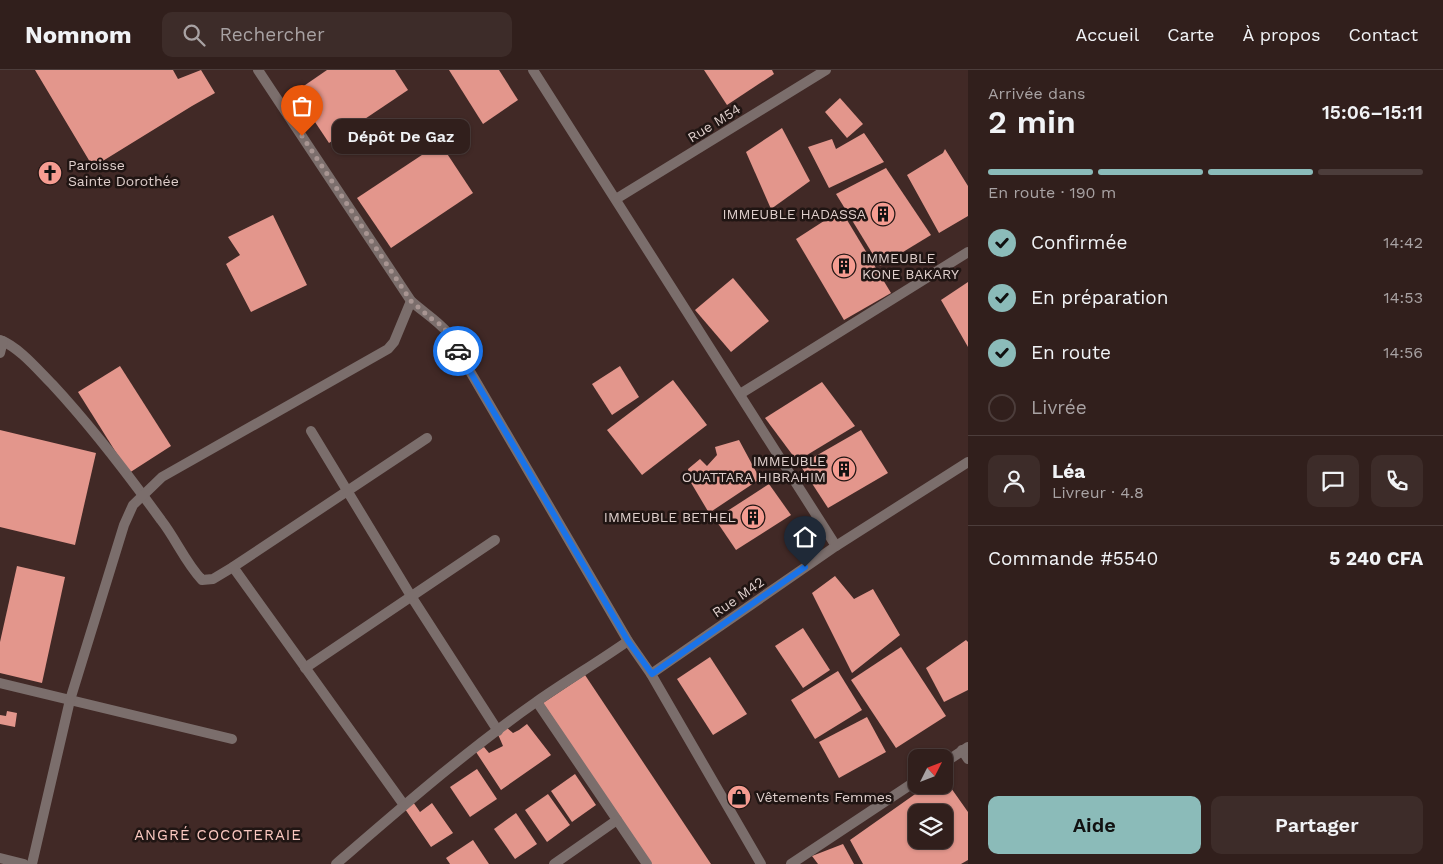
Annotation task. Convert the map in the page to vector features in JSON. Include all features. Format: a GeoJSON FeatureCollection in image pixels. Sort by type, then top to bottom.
{"type":"FeatureCollection","features":[{"type":"Feature","properties":{"kind":"street"},"geometry":{"type":"LineString","coordinates":[[258,70],[411,301],[447,332],[628,641],[652,674],[761,864]]}},
{"type":"Feature","properties":{"kind":"street"},"geometry":{"type":"LineString","coordinates":[[534,70],[836,546]]}},
{"type":"Feature","properties":{"kind":"street","name":"Rue M54"},"geometry":{"type":"LineString","coordinates":[[616,199],[826,70]]}},
{"type":"Feature","properties":{"kind":"street"},"geometry":{"type":"LineString","coordinates":[[740,394],[968,252]]}},
{"type":"Feature","properties":{"kind":"street"},"geometry":{"type":"LineString","coordinates":[[32,864],[70,700],[124,525],[133,505],[162,477],[388,348],[394,342],[411,301]]}},
{"type":"Feature","properties":{"kind":"street"},"geometry":{"type":"LineString","coordinates":[[0,353],[2,341],[28,358],[83,418],[143,495],[167,528],[192,570],[202,580],[213,579],[233,567],[427,438]]}},
{"type":"Feature","properties":{"kind":"street"},"geometry":{"type":"LineString","coordinates":[[311,431],[411,596],[498,730]]}},
{"type":"Feature","properties":{"kind":"street","name":"Rue M42"},"geometry":{"type":"LineString","coordinates":[[652,674],[836,546],[968,462]]}},
{"type":"Feature","properties":{"kind":"street"},"geometry":{"type":"LineString","coordinates":[[305,668],[495,540]]}},
{"type":"Feature","properties":{"kind":"street"},"geometry":{"type":"LineString","coordinates":[[233,567],[404,804]]}},
{"type":"Feature","properties":{"kind":"street"},"geometry":{"type":"LineString","coordinates":[[336,864],[404,804],[498,730],[628,641]]}},
{"type":"Feature","properties":{"kind":"street"},"geometry":{"type":"LineString","coordinates":[[0,683],[232,739]]}},
{"type":"Feature","properties":{"kind":"street"},"geometry":{"type":"LineString","coordinates":[[537,702],[647,864]]}},
{"type":"Feature","properties":{"kind":"street"},"geometry":{"type":"LineString","coordinates":[[953,758],[966,752]]}},
{"type":"Feature","properties":{"kind":"street"},"geometry":{"type":"LineString","coordinates":[[791,864],[908,786]]}},
{"type":"Feature","properties":{"kind":"street"},"geometry":{"type":"LineString","coordinates":[[554,864],[617,820]]}},
{"type":"Feature","properties":{"kind":"street"},"geometry":{"type":"LineString","coordinates":[[0,858],[24,864]]}},
{"type":"Feature","properties":{"kind":"building"},"geometry":{"type":"Polygon","coordinates":[[[35,70],[173,70],[178,79],[201,70],[215,93],[93,167],[35,70]]]}},
{"type":"Feature","properties":{"kind":"building"},"geometry":{"type":"Polygon","coordinates":[[[327,70],[395,70],[408,90],[329,143],[295,92],[327,70]]]}},
{"type":"Feature","properties":{"kind":"building"},"geometry":{"type":"Polygon","coordinates":[[[449,70],[499,70],[518,100],[483,124],[449,70]]]}},
{"type":"Feature","properties":{"kind":"building"},"geometry":{"type":"Polygon","coordinates":[[[704,70],[772,70],[774,74],[727,105],[704,70]]]}},
{"type":"Feature","properties":{"kind":"building"},"geometry":{"type":"Polygon","coordinates":[[[840,98],[863,124],[847,138],[825,112],[840,98]]]}},
{"type":"Feature","properties":{"kind":"building"},"geometry":{"type":"Polygon","coordinates":[[[782,128],[810,181],[771,209],[746,152],[782,128]]]}},
{"type":"Feature","properties":{"kind":"building"},"geometry":{"type":"Polygon","coordinates":[[[864,133],[884,162],[829,188],[808,147],[832,139],[836,149],[864,133]]]}},
{"type":"Feature","properties":{"kind":"building"},"geometry":{"type":"Polygon","coordinates":[[[440,143],[473,193],[391,248],[357,198],[440,143]]]}},
{"type":"Feature","properties":{"kind":"building"},"geometry":{"type":"Polygon","coordinates":[[[945,149],[968,186],[968,216],[939,233],[907,175],[943,153],[945,149]]]}},
{"type":"Feature","properties":{"kind":"building","name":"IMMEUBLE HADASSA"},"geometry":{"type":"Polygon","coordinates":[[[886,168],[931,235],[880,266],[836,194],[886,168]]]}},
{"type":"Feature","properties":{"kind":"building","name":"IMMEUBLE KONE BAKARY"},"geometry":{"type":"Polygon","coordinates":[[[841,210],[891,293],[844,320],[796,239],[841,210]]]}},
{"type":"Feature","properties":{"kind":"building"},"geometry":{"type":"Polygon","coordinates":[[[273,215],[307,285],[251,312],[226,264],[240,255],[228,237],[273,215]]]}},
{"type":"Feature","properties":{"kind":"building"},"geometry":{"type":"Polygon","coordinates":[[[733,278],[769,321],[731,352],[695,310],[733,278]]]}},
{"type":"Feature","properties":{"kind":"building"},"geometry":{"type":"Polygon","coordinates":[[[968,282],[968,347],[941,300],[968,282]]]}},
{"type":"Feature","properties":{"kind":"building"},"geometry":{"type":"Polygon","coordinates":[[[120,366],[171,446],[129,473],[78,392],[120,366]]]}},
{"type":"Feature","properties":{"kind":"building"},"geometry":{"type":"Polygon","coordinates":[[[620,366],[639,397],[612,415],[592,384],[620,366]]]}},
{"type":"Feature","properties":{"kind":"building"},"geometry":{"type":"Polygon","coordinates":[[[673,380],[707,425],[642,475],[607,430],[673,380]]]}},
{"type":"Feature","properties":{"kind":"building"},"geometry":{"type":"Polygon","coordinates":[[[822,382],[855,426],[797,461],[765,418],[822,382]]]}},
{"type":"Feature","properties":{"kind":"building"},"geometry":{"type":"Polygon","coordinates":[[[0,430],[96,453],[75,545],[0,527],[0,430]]]}},
{"type":"Feature","properties":{"kind":"building","name":"IMMEUBLE OUATTARA HIBRAHIM"},"geometry":{"type":"Polygon","coordinates":[[[861,430],[888,473],[828,508],[800,465],[861,430]]]}},
{"type":"Feature","properties":{"kind":"building"},"geometry":{"type":"Polygon","coordinates":[[[739,440],[760,479],[709,513],[690,481],[688,469],[700,459],[707,466],[717,455],[715,447],[739,440]]]}},
{"type":"Feature","properties":{"kind":"building","name":"IMMEUBLE BETHEL"},"geometry":{"type":"Polygon","coordinates":[[[769,484],[791,515],[736,550],[715,519],[769,484]]]}},
{"type":"Feature","properties":{"kind":"building"},"geometry":{"type":"Polygon","coordinates":[[[17,566],[65,577],[42,683],[0,673],[0,642],[17,566]]]}},
{"type":"Feature","properties":{"kind":"building"},"geometry":{"type":"Polygon","coordinates":[[[835,576],[854,599],[873,589],[900,635],[852,673],[812,593],[835,576]]]}},
{"type":"Feature","properties":{"kind":"building"},"geometry":{"type":"Polygon","coordinates":[[[803,628],[830,670],[803,688],[775,646],[803,628]]]}},
{"type":"Feature","properties":{"kind":"building"},"geometry":{"type":"Polygon","coordinates":[[[966,640],[968,642],[968,690],[944,702],[926,668],[966,640]]]}},
{"type":"Feature","properties":{"kind":"building"},"geometry":{"type":"Polygon","coordinates":[[[901,647],[946,716],[896,748],[851,680],[901,647]]]}},
{"type":"Feature","properties":{"kind":"building"},"geometry":{"type":"Polygon","coordinates":[[[710,657],[747,714],[713,735],[677,679],[710,657]]]}},
{"type":"Feature","properties":{"kind":"building"},"geometry":{"type":"Polygon","coordinates":[[[838,671],[862,710],[815,739],[791,700],[838,671]]]}},
{"type":"Feature","properties":{"kind":"building"},"geometry":{"type":"Polygon","coordinates":[[[585,675],[711,864],[650,864],[543,703],[585,675]]]}},
{"type":"Feature","properties":{"kind":"building"},"geometry":{"type":"Polygon","coordinates":[[[7,711],[17,713],[15,727],[0,724],[0,715],[6,716],[7,711]]]}},
{"type":"Feature","properties":{"kind":"building"},"geometry":{"type":"Polygon","coordinates":[[[867,717],[886,752],[839,778],[819,742],[867,717]]]}},
{"type":"Feature","properties":{"kind":"building"},"geometry":{"type":"Polygon","coordinates":[[[527,724],[551,755],[501,790],[476,752],[484,747],[489,753],[503,746],[497,732],[505,726],[513,733],[527,724]]]}},
{"type":"Feature","properties":{"kind":"building"},"geometry":{"type":"Polygon","coordinates":[[[477,769],[497,799],[470,817],[450,787],[477,769]]]}},
{"type":"Feature","properties":{"kind":"building"},"geometry":{"type":"Polygon","coordinates":[[[575,774],[596,805],[572,822],[551,791],[575,774]]]}},
{"type":"Feature","properties":{"kind":"building"},"geometry":{"type":"Polygon","coordinates":[[[953,791],[968,812],[968,860],[961,864],[863,864],[850,840],[915,794],[953,794],[953,791]]]}},
{"type":"Feature","properties":{"kind":"building"},"geometry":{"type":"Polygon","coordinates":[[[548,794],[570,825],[547,842],[525,810],[548,794]]]}},
{"type":"Feature","properties":{"kind":"building"},"geometry":{"type":"Polygon","coordinates":[[[413,802],[420,812],[432,803],[453,833],[431,847],[405,809],[413,802]]]}},
{"type":"Feature","properties":{"kind":"building"},"geometry":{"type":"Polygon","coordinates":[[[516,813],[537,844],[515,859],[494,829],[516,813]]]}},
{"type":"Feature","properties":{"kind":"building"},"geometry":{"type":"Polygon","coordinates":[[[473,840],[489,864],[450,864],[446,858],[473,840]]]}},
{"type":"Feature","properties":{"kind":"building"},"geometry":{"type":"Polygon","coordinates":[[[843,844],[854,864],[818,864],[812,856],[843,844]]]}},
{"type":"Feature","properties":{"kind":"way so far"},"geometry":{"type":"LineString","coordinates":[[302,136],[411,301],[441,325],[458,351]]}},
{"type":"Feature","properties":{"kind":"place","name":"Dépôt De Gaz"},"geometry":{"type":"Point","coordinates":[302,136]}},
{"type":"Feature","properties":{"kind":"place","name":"Paroisse Sainte Dorothée"},"geometry":{"type":"Point","coordinates":[50,173]}},
{"type":"Feature","properties":{"kind":"place","name":"IMMEUBLE HADASSA"},"geometry":{"type":"Point","coordinates":[883,214]}},
{"type":"Feature","properties":{"kind":"place","name":"IMMEUBLE KONE BAKARY"},"geometry":{"type":"Point","coordinates":[844,266]}},
{"type":"Feature","properties":{"kind":"place","name":"IMMEUBLE OUATTARA HIBRAHIM"},"geometry":{"type":"Point","coordinates":[844,469]}},
{"type":"Feature","properties":{"kind":"place","name":"IMMEUBLE BETHEL"},"geometry":{"type":"Point","coordinates":[753,517]}},
{"type":"Feature","properties":{"kind":"place","name":"Vêtements Femmes"},"geometry":{"type":"Point","coordinates":[739,797]}},
{"type":"Feature","properties":{"kind":"district","name":"ANGRÉ COCOTERAIE"},"geometry":{"type":"Point","coordinates":[218,835]}},
{"type":"Feature","properties":{"kind":"route"},"geometry":{"type":"LineString","coordinates":[[458,351],[628,641],[652,674],[805,567]]}}]}
